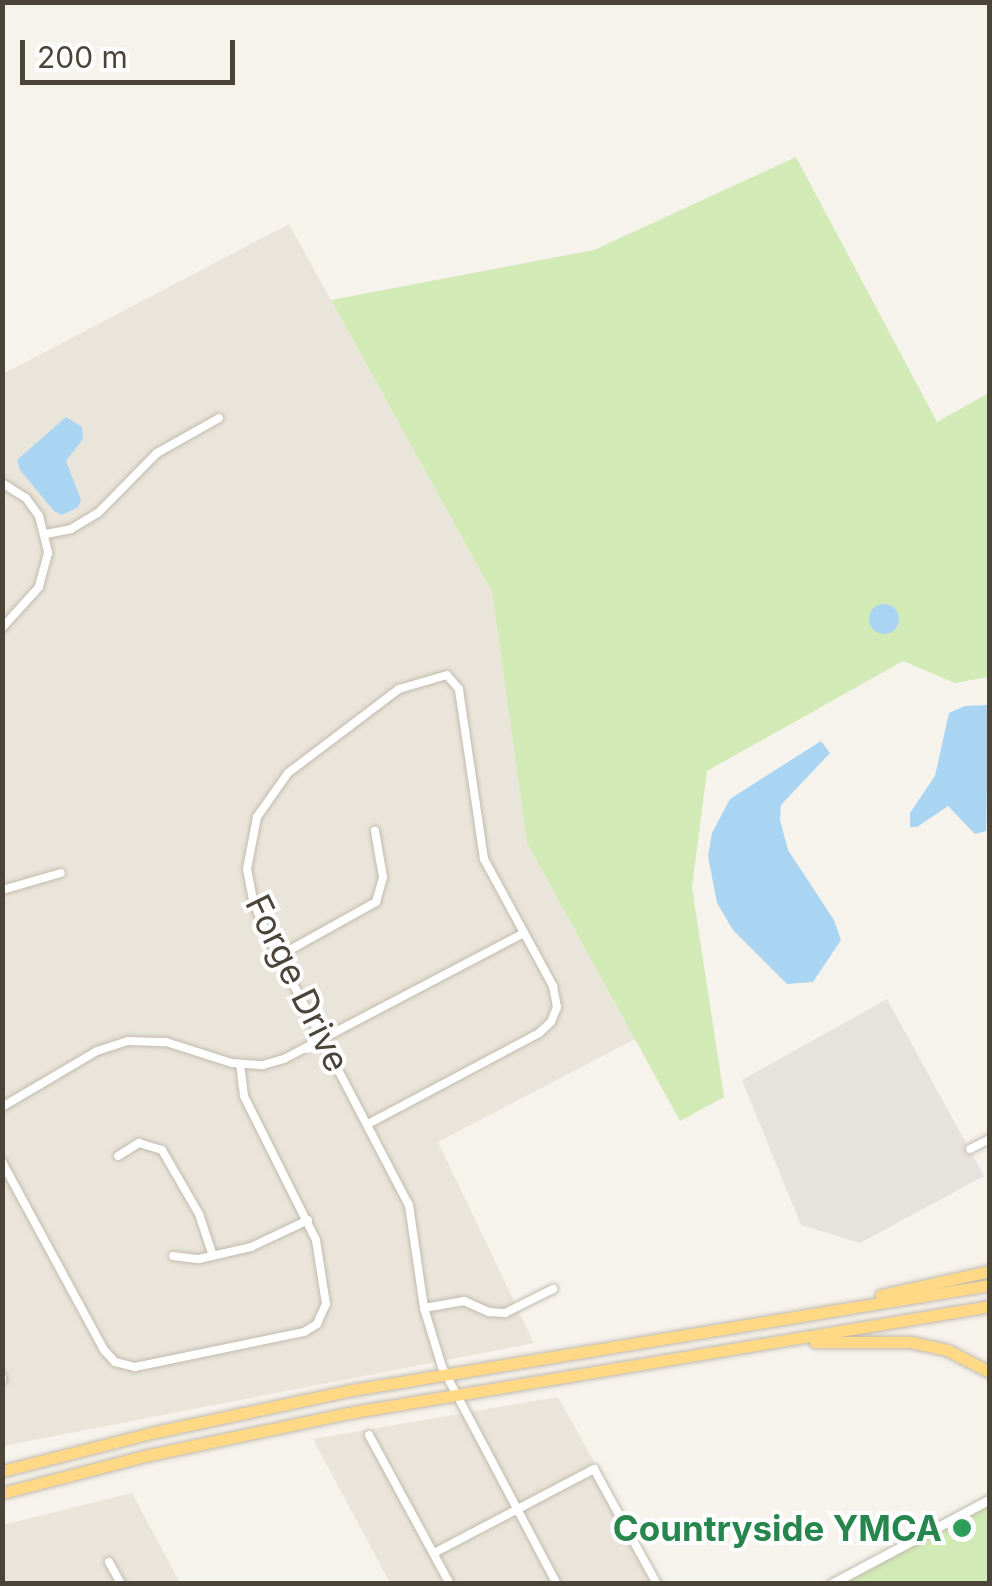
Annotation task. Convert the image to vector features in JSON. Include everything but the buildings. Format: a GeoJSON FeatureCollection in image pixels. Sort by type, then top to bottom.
{"type":"FeatureCollection","features":[{"type":"Feature","properties":{"kind":"highway"},"geometry":{"type":"LineString","coordinates":[[710,1331],[990,1272]]}},
{"type":"Feature","properties":{"kind":"highway"},"geometry":{"type":"LineString","coordinates":[[2,1472],[240,1413],[445,1374],[990,1285]]}},
{"type":"Feature","properties":{"kind":"highway"},"geometry":{"type":"LineString","coordinates":[[2,1493],[212,1441],[455,1394],[990,1306]]}},
{"type":"Feature","properties":{"kind":"highway"},"geometry":{"type":"LineString","coordinates":[[771,1342],[910,1342],[947,1350],[990,1372]]}},
{"type":"Feature","properties":{"kind":"street"},"geometry":{"type":"LineString","coordinates":[[46,534],[71,529],[98,513],[157,453],[219,418]]}},
{"type":"Feature","properties":{"kind":"street"},"geometry":{"type":"LineString","coordinates":[[2,483],[26,498],[46,534],[46,569],[39,587],[2,628]]}},
{"type":"Feature","properties":{"kind":"street","name":"Forge Drive"},"geometry":{"type":"LineString","coordinates":[[524,933],[484,859],[459,688],[447,676],[399,689],[288,773],[264,802],[252,832],[247,869],[256,910],[409,1206],[424,1308],[445,1374],[557,1584]]}},
{"type":"Feature","properties":{"kind":"street"},"geometry":{"type":"LineString","coordinates":[[279,956],[376,902],[384,876],[374,831]]}},
{"type":"Feature","properties":{"kind":"street"},"geometry":{"type":"LineString","coordinates":[[2,890],[61,874]]}},
{"type":"Feature","properties":{"kind":"street"},"geometry":{"type":"LineString","coordinates":[[2,1106],[97,1051],[128,1041],[166,1042],[240,1064],[274,1062],[524,933],[556,997],[551,1022],[539,1033],[368,1124]]}},
{"type":"Feature","properties":{"kind":"street"},"geometry":{"type":"LineString","coordinates":[[2,1162],[104,1350],[125,1366],[209,1353],[314,1327],[323,1315],[326,1299],[316,1240],[244,1096],[240,1064]]}},
{"type":"Feature","properties":{"kind":"street"},"geometry":{"type":"LineString","coordinates":[[970,1149],[990,1138]]}},
{"type":"Feature","properties":{"kind":"street"},"geometry":{"type":"LineString","coordinates":[[118,1156],[124,1148],[144,1142],[166,1154],[208,1233],[213,1256]]}},
{"type":"Feature","properties":{"kind":"street"},"geometry":{"type":"LineString","coordinates":[[172,1256],[188,1260],[266,1242],[308,1220]]}},
{"type":"Feature","properties":{"kind":"street"},"geometry":{"type":"LineString","coordinates":[[424,1308],[464,1301],[488,1312],[504,1313],[553,1289]]}},
{"type":"Feature","properties":{"kind":"street"},"geometry":{"type":"LineString","coordinates":[[370,1435],[450,1584]]}},
{"type":"Feature","properties":{"kind":"street"},"geometry":{"type":"LineString","coordinates":[[434,1554],[594,1469],[657,1584]]}},
{"type":"Feature","properties":{"kind":"street"},"geometry":{"type":"LineString","coordinates":[[832,1584],[990,1499]]}},
{"type":"Feature","properties":{"kind":"street"},"geometry":{"type":"LineString","coordinates":[[109,1562],[121,1584]]}},
{"type":"Feature","properties":{"kind":"shaded area"},"geometry":{"type":"Polygon","coordinates":[[[289,224],[492,592],[527,843],[635,1039],[438,1142],[534,1343],[3,1446],[3,374],[289,224]]]}},
{"type":"Feature","properties":{"kind":"shaded area"},"geometry":{"type":"Polygon","coordinates":[[[887,999],[984,1176],[860,1243],[801,1225],[742,1080],[887,999]]]}},
{"type":"Feature","properties":{"kind":"shaded area"},"geometry":{"type":"Polygon","coordinates":[[[558,1397],[661,1583],[390,1583],[313,1439],[558,1397]]]}},
{"type":"Feature","properties":{"kind":"shaded area"},"geometry":{"type":"Polygon","coordinates":[[[132,1493],[180,1583],[3,1583],[2,1525],[132,1493]]]}},
{"type":"Feature","properties":{"kind":"green space"},"geometry":{"type":"Polygon","coordinates":[[[796,157],[937,422],[989,393],[989,677],[955,683],[903,661],[707,771],[692,887],[724,1097],[680,1121],[527,843],[492,592],[331,300],[594,250],[796,157]]]}},
{"type":"Feature","properties":{"kind":"green space","name":"Countryside YMCA"},"geometry":{"type":"Polygon","coordinates":[[[989,1499],[989,1583],[831,1584],[989,1499]]]}},
{"type":"Feature","properties":{"kind":"water"},"geometry":{"type":"Polygon","coordinates":[[[66,417],[82,427],[83,439],[66,461],[81,500],[78,507],[62,515],[54,511],[20,470],[17,460],[66,417]]]}},
{"type":"Feature","properties":{"kind":"water"},"geometry":{"type":"Polygon","coordinates":[[[884,604],[895,608],[899,619],[895,630],[884,634],[873,630],[869,619],[873,608],[884,604]]]}},
{"type":"Feature","properties":{"kind":"water"},"geometry":{"type":"Polygon","coordinates":[[[989,705],[986,831],[975,834],[948,806],[917,827],[910,827],[910,813],[935,776],[949,713],[965,706],[989,705]]]}},
{"type":"Feature","properties":{"kind":"water"},"geometry":{"type":"Polygon","coordinates":[[[821,741],[830,753],[781,805],[780,820],[788,850],[834,920],[841,940],[813,982],[787,984],[733,930],[717,903],[708,856],[712,833],[730,799],[821,741]]]}},
{"type":"Feature","properties":{"kind":"place","name":"Countryside YMCA"},"geometry":{"type":"Point","coordinates":[962,1528]}}]}
